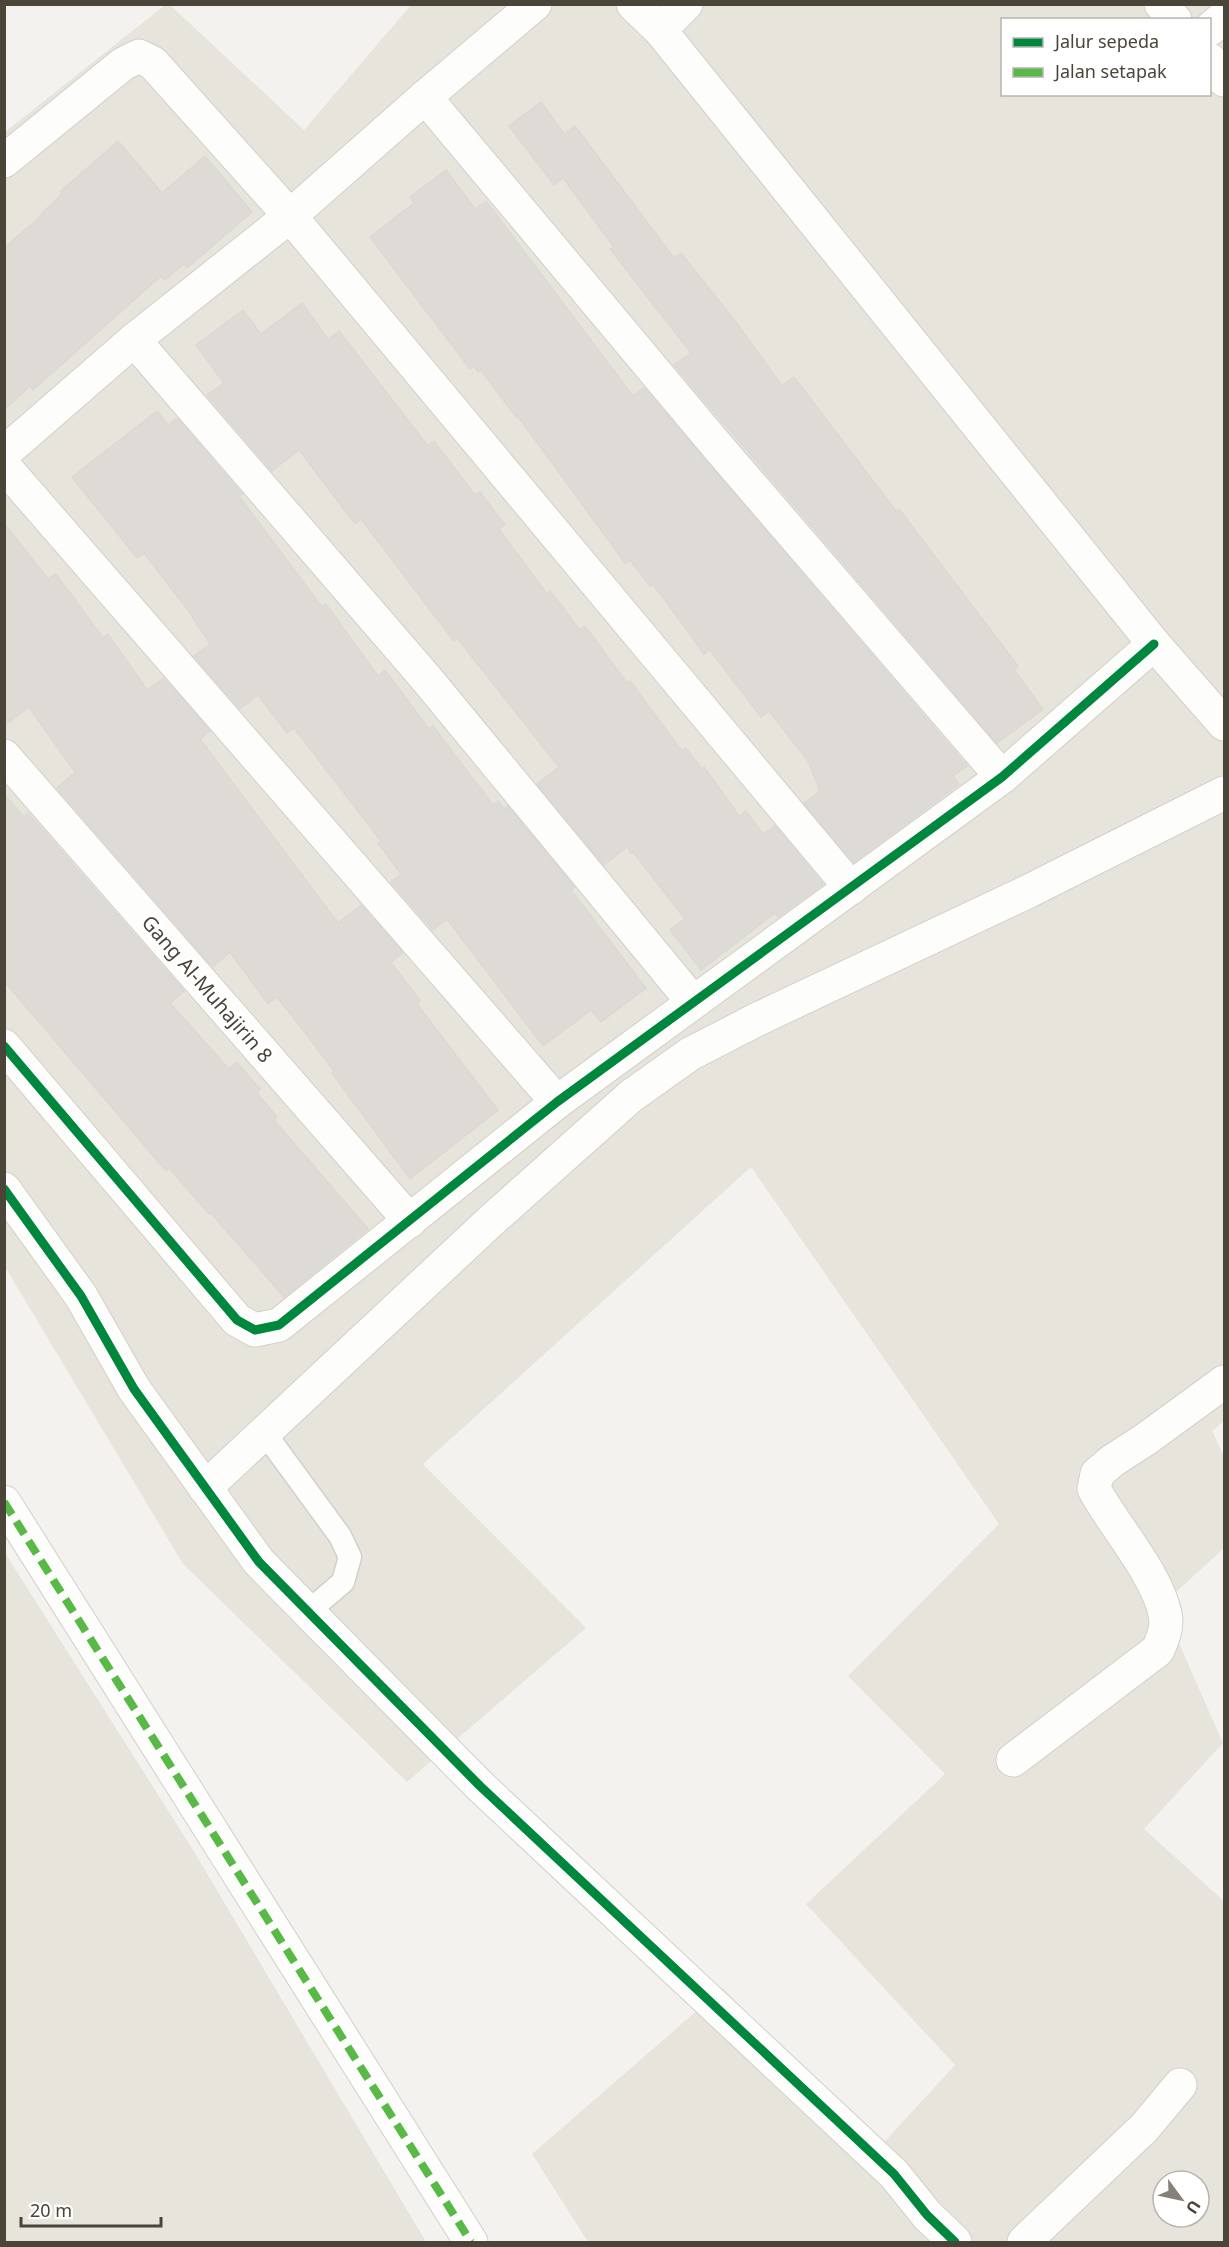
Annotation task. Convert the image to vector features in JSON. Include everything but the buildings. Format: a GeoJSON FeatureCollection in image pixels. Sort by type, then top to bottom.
{"type":"FeatureCollection","features":[{"type":"Feature","properties":{"kind":"street"},"geometry":{"type":"LineString","coordinates":[[4,453],[134,340],[290,216],[535,4]]}},
{"type":"Feature","properties":{"kind":"street"},"geometry":{"type":"LineString","coordinates":[[633,4],[660,30],[1154,644],[1224,724]]}},
{"type":"Feature","properties":{"kind":"street"},"geometry":{"type":"LineString","coordinates":[[660,30],[686,4]]}},
{"type":"Feature","properties":{"kind":"street"},"geometry":{"type":"LineString","coordinates":[[1161,4],[1173,18]]}},
{"type":"Feature","properties":{"kind":"street"},"geometry":{"type":"LineString","coordinates":[[1211,27],[1224,17]]}},
{"type":"Feature","properties":{"kind":"street"},"geometry":{"type":"LineString","coordinates":[[4,161],[123,64],[139,56],[153,63],[290,216],[851,888]]}},
{"type":"Feature","properties":{"kind":"street"},"geometry":{"type":"LineString","coordinates":[[1211,63],[1224,80]]}},
{"type":"Feature","properties":{"kind":"street"},"geometry":{"type":"LineString","coordinates":[[425,97],[718,447],[1002,777]]}},
{"type":"Feature","properties":{"kind":"street"},"geometry":{"type":"LineString","coordinates":[[134,340],[426,677],[693,1002]]}},
{"type":"Feature","properties":{"kind":"street"},"geometry":{"type":"LineString","coordinates":[[4,466],[557,1102]]}},
{"type":"Feature","properties":{"kind":"street"},"geometry":{"type":"LineString","coordinates":[[4,1046],[237,1320],[255,1330],[279,1325],[557,1102],[1002,777],[1154,644]]}},
{"type":"Feature","properties":{"kind":"street","name":"Gang Al-Muhajirin 8"},"geometry":{"type":"LineString","coordinates":[[4,756],[410,1221]]}},
{"type":"Feature","properties":{"kind":"street"},"geometry":{"type":"LineString","coordinates":[[205,1488],[494,1218],[631,1096],[690,1054],[758,1019],[1028,892],[1224,793]]}},
{"type":"Feature","properties":{"kind":"street"},"geometry":{"type":"LineString","coordinates":[[4,1189],[81,1296],[134,1389],[259,1562],[480,1786],[894,2174],[927,2215],[955,2242]]}},
{"type":"Feature","properties":{"kind":"street"},"geometry":{"type":"LineString","coordinates":[[1013,1760],[1158,1650],[1165,1632],[1165,1615],[1155,1585],[1094,1488],[1097,1474],[1224,1382]]}},
{"type":"Feature","properties":{"kind":"street"},"geometry":{"type":"LineString","coordinates":[[4,1502],[471,2242]]}},
{"type":"Feature","properties":{"kind":"street"},"geometry":{"type":"LineString","coordinates":[[1024,2242],[1144,2127],[1180,2085]]}},
{"type":"Feature","properties":{"kind":"lane"},"geometry":{"type":"LineString","coordinates":[[264,1432],[340,1536],[350,1557],[343,1582],[309,1611]]}},
{"type":"Feature","properties":{"kind":"shaded area"},"geometry":{"type":"Polygon","coordinates":[[[165,5],[170,5],[304,130],[411,5],[1224,5],[1224,1421],[1212,1431],[1224,1456],[1224,1548],[1162,1605],[1223,1743],[1144,1829],[1224,1901],[1224,2242],[588,2242],[532,2154],[723,1988],[876,2151],[955,2065],[806,1904],[945,1774],[848,1676],[999,1524],[751,1167],[423,1464],[586,1628],[407,1782],[183,1564],[5,1267],[5,132],[165,5]]]}},
{"type":"Feature","properties":{"kind":"shaded area"},"geometry":{"type":"Polygon","coordinates":[[[5,1553],[193,1850],[426,2242],[5,2242],[5,1553]]]}},
{"type":"Feature","properties":{"kind":"marked path"},"geometry":{"type":"LineString","coordinates":[[4,1502],[471,2242]]}},
{"type":"Feature","properties":{"kind":"cycle path"},"geometry":{"type":"LineString","coordinates":[[4,1046],[237,1320],[255,1330],[279,1325],[557,1102],[1002,777],[1154,644]]}},
{"type":"Feature","properties":{"kind":"cycle path"},"geometry":{"type":"LineString","coordinates":[[4,1189],[81,1296],[134,1389],[259,1562],[480,1786],[894,2174],[927,2215],[955,2242]]}}]}
